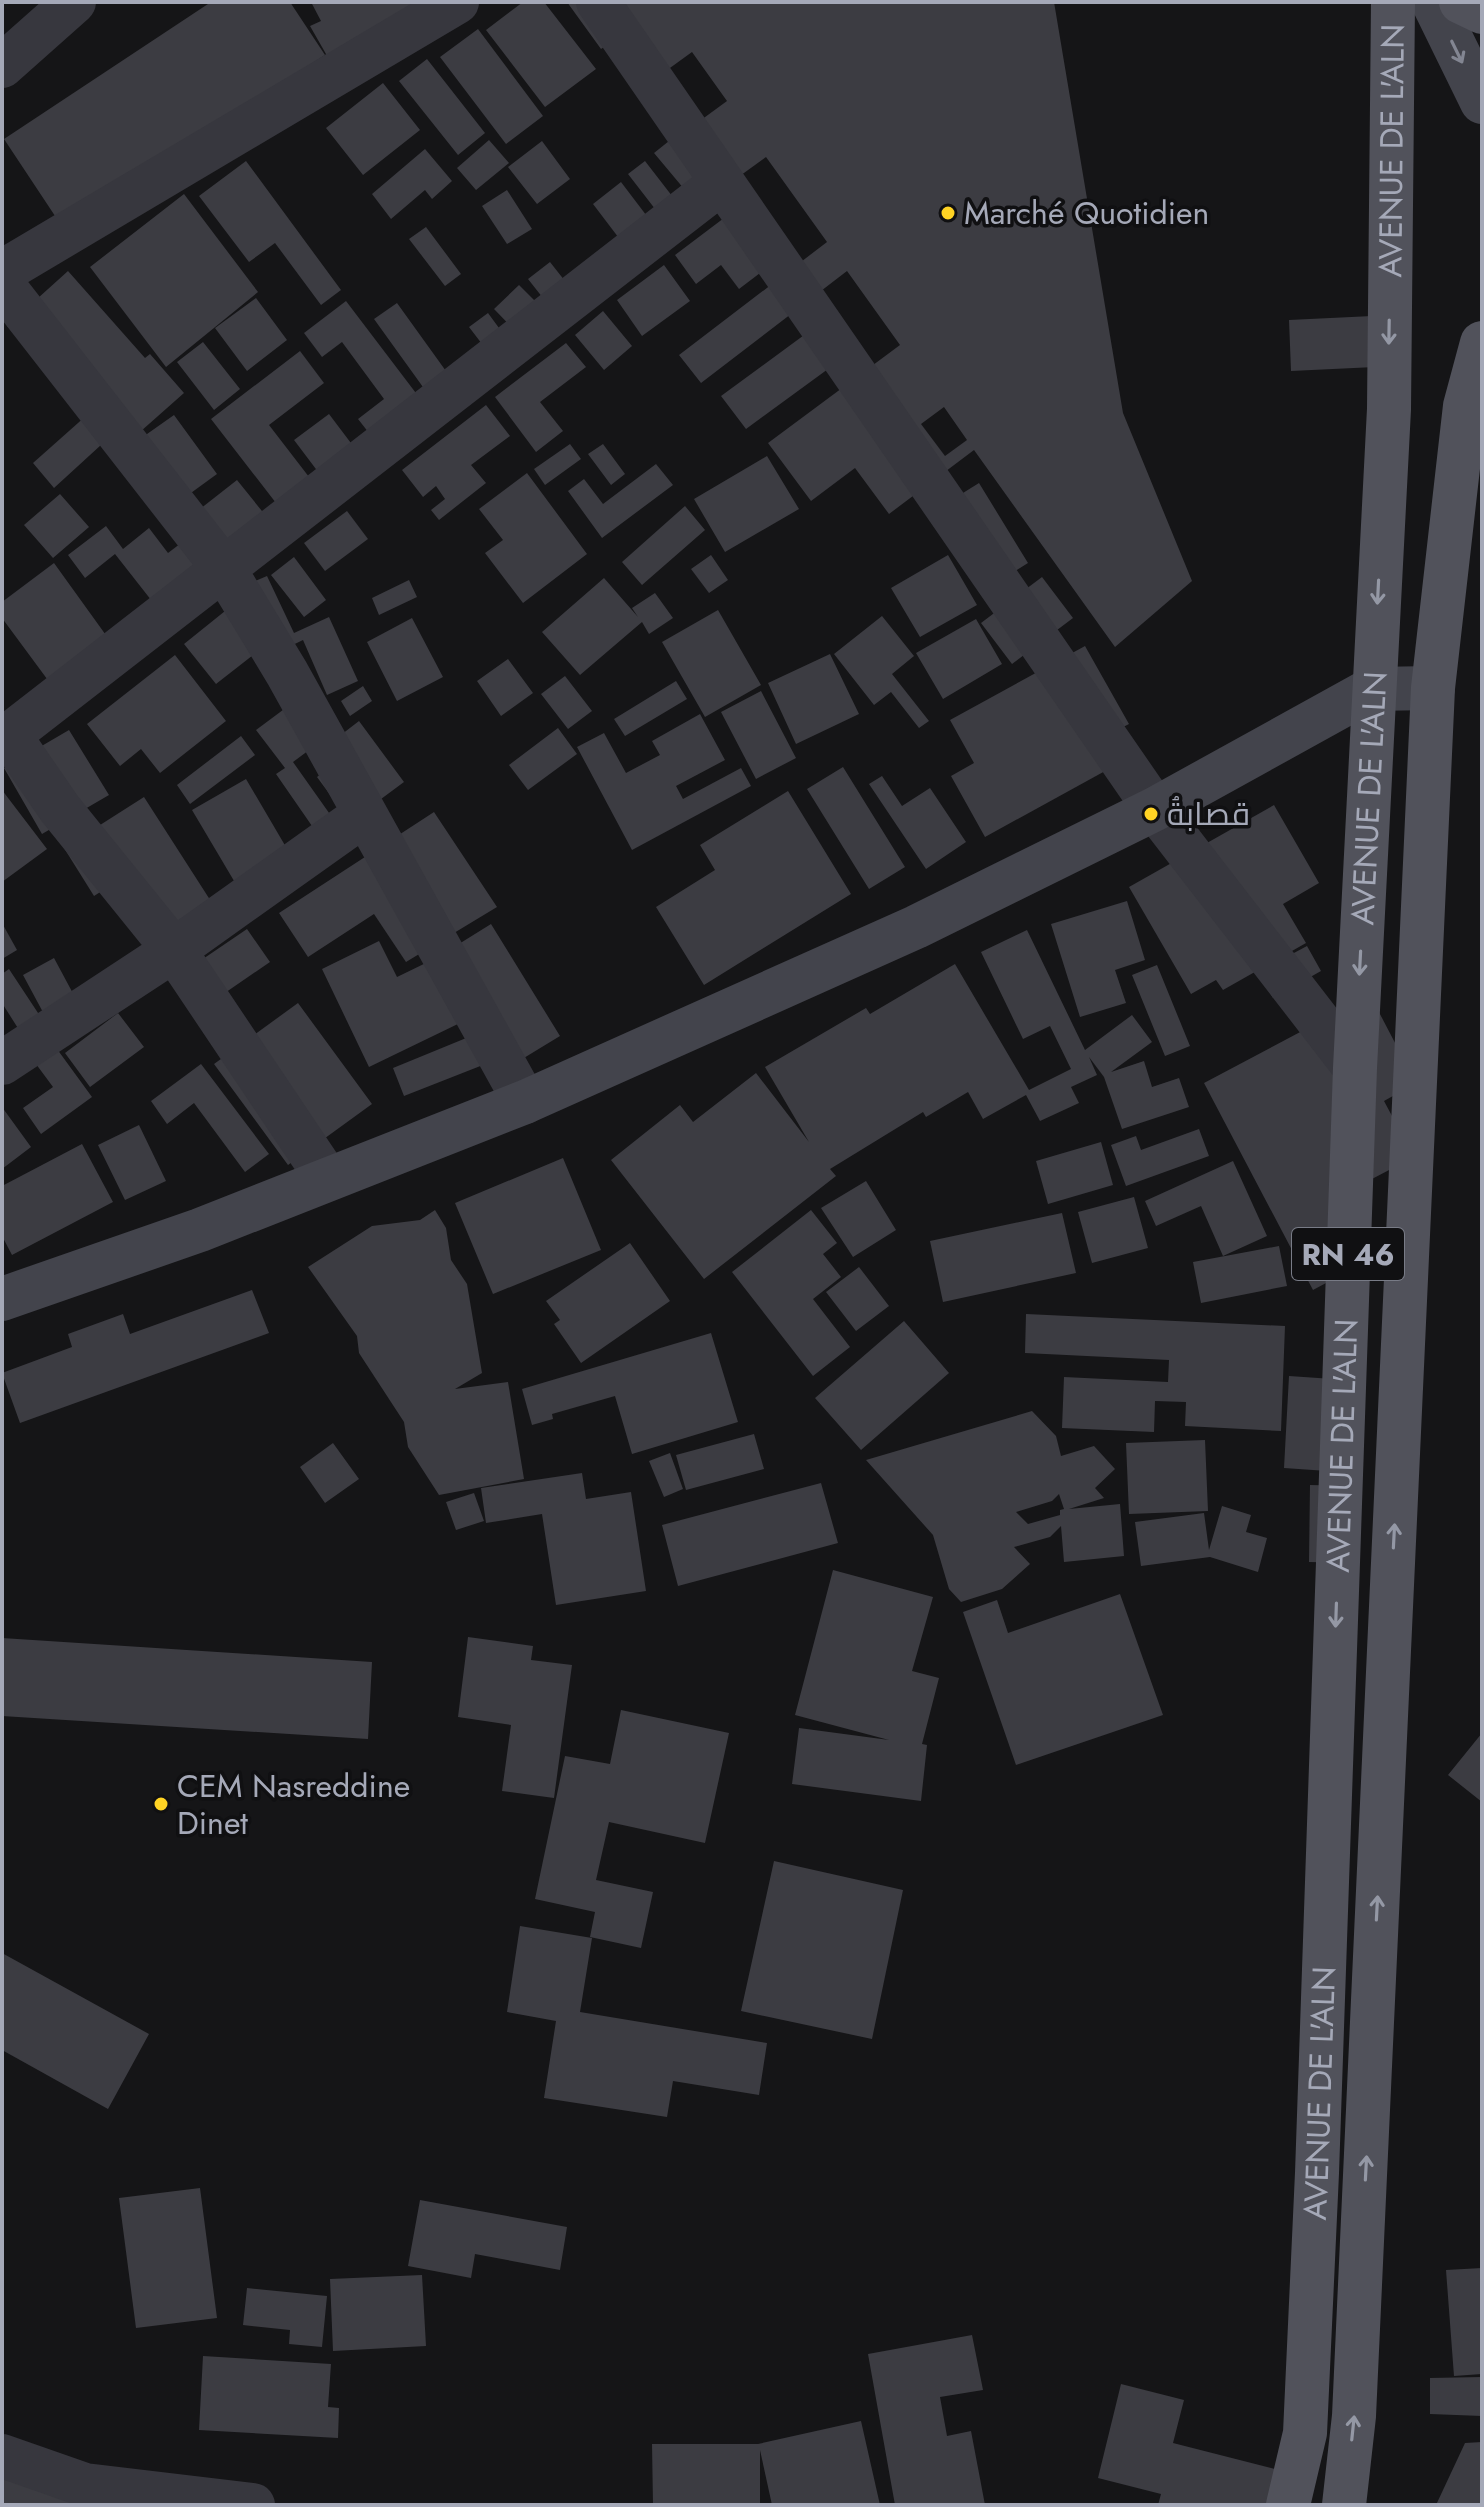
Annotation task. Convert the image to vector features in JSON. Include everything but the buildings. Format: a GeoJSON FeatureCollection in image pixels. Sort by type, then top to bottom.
{"type":"FeatureCollection","features":[{"type":"Feature","properties":{"kind":"main road","name":"AVENUE DE L'ALN"},"geometry":{"type":"LineString","coordinates":[[1288,2505],[1305,2433],[1355,1068],[1372,689],[1389,409],[1393,2]]}},
{"type":"Feature","properties":{"kind":"main road"},"geometry":{"type":"LineString","coordinates":[[1461,2],[1482,12]]}},
{"type":"Feature","properties":{"kind":"main road","name":"AVENUE DE L'ALN"},"geometry":{"type":"LineString","coordinates":[[1344,2505],[1356,2384],[1433,688],[1465,406],[1482,343]]}},
{"type":"Feature","properties":{"kind":"street"},"geometry":{"type":"LineString","coordinates":[[2,66],[74,2]]}},
{"type":"Feature","properties":{"kind":"street"},"geometry":{"type":"LineString","coordinates":[[2,272],[457,2]]}},
{"type":"Feature","properties":{"kind":"street"},"geometry":{"type":"LineString","coordinates":[[598,2],[1155,809],[1355,1068]]}},
{"type":"Feature","properties":{"kind":"street"},"geometry":{"type":"LineString","coordinates":[[1433,2],[1482,102]]}},
{"type":"Feature","properties":{"kind":"street"},"geometry":{"type":"LineString","coordinates":[[327,1178],[174,950],[6,738],[722,182]]}},
{"type":"Feature","properties":{"kind":"street"},"geometry":{"type":"LineString","coordinates":[[2,284],[224,569],[287,673],[525,1102]]}},
{"type":"Feature","properties":{"kind":"street"},"geometry":{"type":"LineString","coordinates":[[2,1299],[200,1230],[525,1102],[916,927],[1155,809],[1372,689],[1433,688]]}},
{"type":"Feature","properties":{"kind":"street"},"geometry":{"type":"LineString","coordinates":[[2,1063],[174,950],[365,814]]}},
{"type":"Feature","properties":{"kind":"street"},"geometry":{"type":"LineString","coordinates":[[2,2456],[85,2485],[253,2505]]}},
{"type":"Feature","properties":{"kind":"place","name":"Marché Quotidien"},"geometry":{"type":"Point","coordinates":[948,213]}},
{"type":"Feature","properties":{"kind":"place","name":"قصابةُ"},"geometry":{"type":"Point","coordinates":[1151,814]}},
{"type":"Feature","properties":{"kind":"place","name":"CEM Nasreddine Dinet"},"geometry":{"type":"Point","coordinates":[161,1804]}}]}
